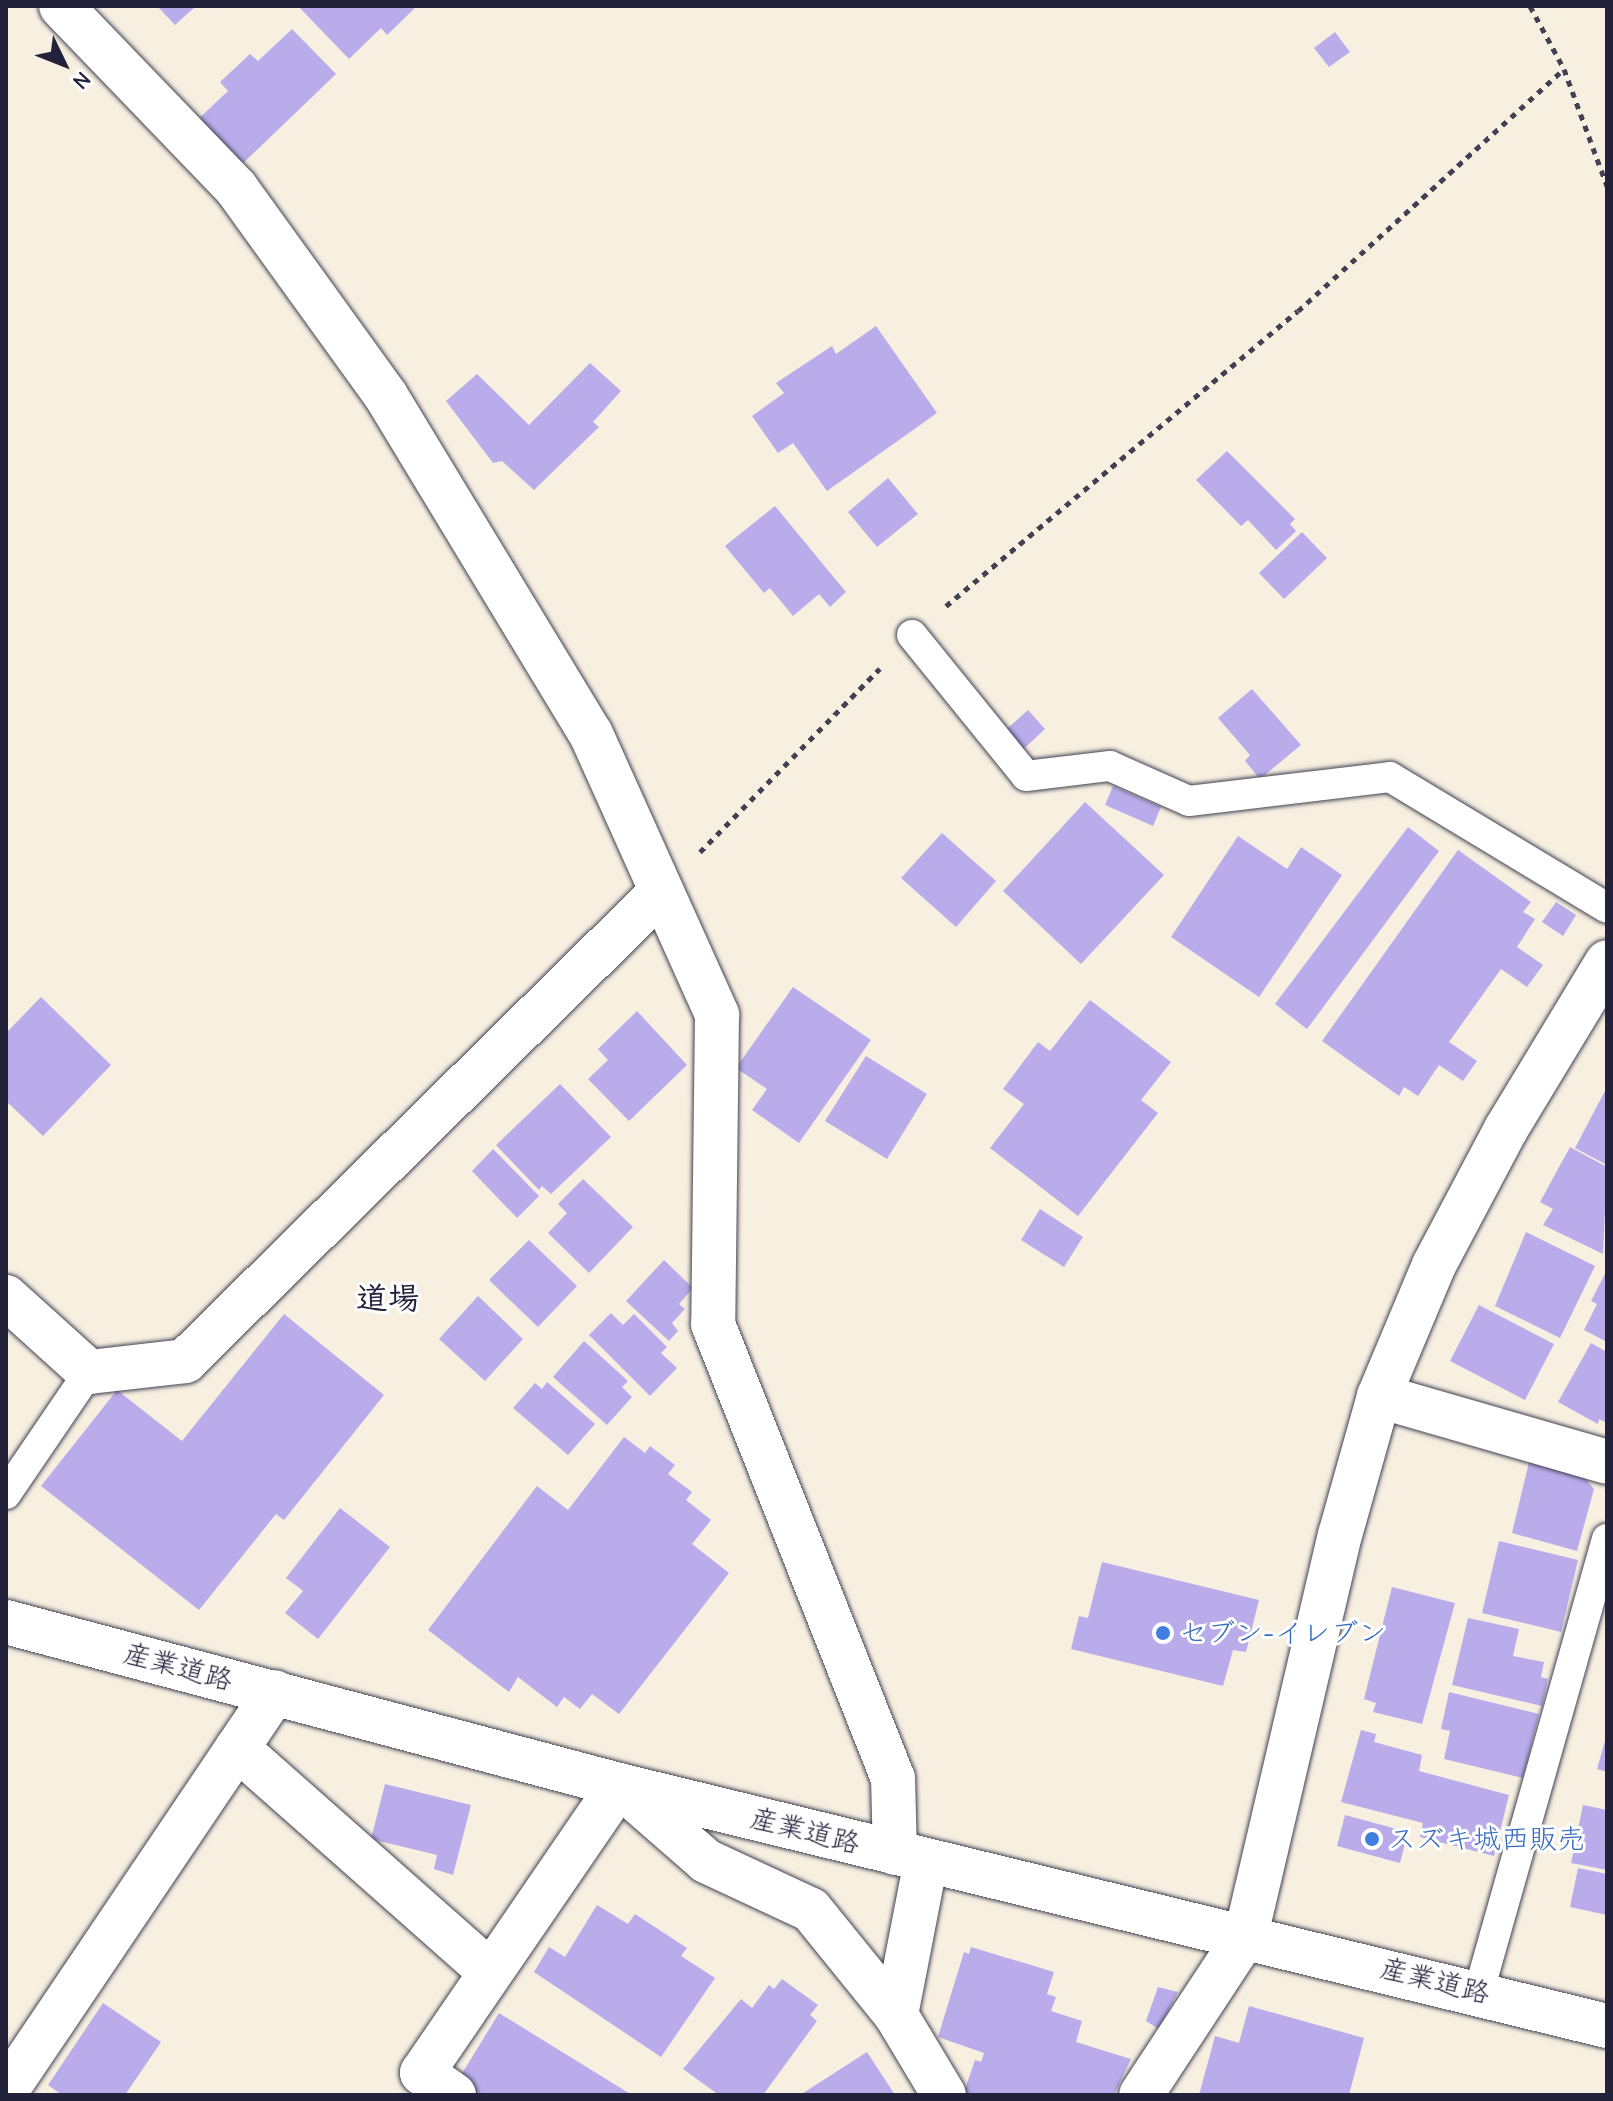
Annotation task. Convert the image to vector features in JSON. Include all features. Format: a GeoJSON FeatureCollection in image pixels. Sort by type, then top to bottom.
{"type":"FeatureCollection","features":[{"type":"Feature","properties":{"kind":"street"},"geometry":{"type":"LineString","coordinates":[[61,6],[236,188],[386,396],[591,734],[717,1015],[713,1324],[893,1778],[910,1857],[896,2015]]}},
{"type":"Feature","properties":{"kind":"street"},"geometry":{"type":"LineString","coordinates":[[6,1297],[89,1372],[185,1361],[661,892]]}},
{"type":"Feature","properties":{"kind":"street"},"geometry":{"type":"LineString","coordinates":[[1141,2095],[1246,1935],[1340,1535],[1379,1396],[1434,1265],[1506,1129],[1603,982]]}},
{"type":"Feature","properties":{"kind":"street"},"geometry":{"type":"LineString","coordinates":[[1379,1396],[1607,1462]]}},
{"type":"Feature","properties":{"kind":"street","name":"産業道路"},"geometry":{"type":"LineString","coordinates":[[6,1622],[619,1785],[1479,1991],[1607,2026]]}},
{"type":"Feature","properties":{"kind":"street"},"geometry":{"type":"LineString","coordinates":[[6,2091],[275,1692]]}},
{"type":"Feature","properties":{"kind":"street"},"geometry":{"type":"LineString","coordinates":[[237,1748],[490,1972]]}},
{"type":"Feature","properties":{"kind":"street"},"geometry":{"type":"LineString","coordinates":[[454,2095],[422,2073],[619,1785],[706,1861],[811,1910],[896,2015],[944,2095]]}},
{"type":"Feature","properties":{"kind":"lane"},"geometry":{"type":"LineString","coordinates":[[912,635],[1026,776],[1110,766],[1189,801],[1390,777],[1607,908]]}},
{"type":"Feature","properties":{"kind":"lane"},"geometry":{"type":"LineString","coordinates":[[6,1494],[89,1372]]}},
{"type":"Feature","properties":{"kind":"lane"},"geometry":{"type":"LineString","coordinates":[[1479,1991],[1607,1539]]}},
{"type":"Feature","properties":{"kind":"path"},"geometry":{"type":"LineString","coordinates":[[1530,6],[1564,69],[1607,186]]}},
{"type":"Feature","properties":{"kind":"path"},"geometry":{"type":"LineString","coordinates":[[661,892],[912,635],[1298,311],[1564,69]]}},
{"type":"Feature","properties":{"kind":"building"},"geometry":{"type":"Polygon","coordinates":[[[157,6],[196,6],[175,25],[157,6]]]}},
{"type":"Feature","properties":{"kind":"building"},"geometry":{"type":"Polygon","coordinates":[[[298,6],[417,6],[387,35],[381,28],[349,59],[298,6]]]}},
{"type":"Feature","properties":{"kind":"building"},"geometry":{"type":"Polygon","coordinates":[[[292,29],[336,74],[238,168],[194,123],[228,91],[220,82],[250,54],[258,61],[292,29]]]}},
{"type":"Feature","properties":{"kind":"building"},"geometry":{"type":"Polygon","coordinates":[[[1335,32],[1350,52],[1329,67],[1314,48],[1335,32]]]}},
{"type":"Feature","properties":{"kind":"building"},"geometry":{"type":"Polygon","coordinates":[[[876,326],[937,413],[827,491],[793,443],[778,453],[752,416],[784,393],[776,383],[832,346],[836,354],[876,326]]]}},
{"type":"Feature","properties":{"kind":"building"},"geometry":{"type":"Polygon","coordinates":[[[590,363],[621,391],[593,422],[599,427],[534,490],[502,461],[493,463],[446,401],[477,374],[529,425],[590,363]]]}},
{"type":"Feature","properties":{"kind":"building"},"geometry":{"type":"Polygon","coordinates":[[[1227,451],[1295,519],[1290,524],[1296,531],[1276,550],[1248,520],[1241,526],[1196,480],[1227,451]]]}},
{"type":"Feature","properties":{"kind":"building"},"geometry":{"type":"Polygon","coordinates":[[[888,478],[918,514],[877,547],[848,512],[888,478]]]}},
{"type":"Feature","properties":{"kind":"building"},"geometry":{"type":"Polygon","coordinates":[[[775,506],[846,592],[830,607],[819,594],[793,616],[770,588],[764,593],[725,546],[775,506]]]}},
{"type":"Feature","properties":{"kind":"building"},"geometry":{"type":"Polygon","coordinates":[[[1302,532],[1327,558],[1284,599],[1259,573],[1302,532]]]}},
{"type":"Feature","properties":{"kind":"building"},"geometry":{"type":"Polygon","coordinates":[[[1252,689],[1301,745],[1260,779],[1245,761],[1250,755],[1218,718],[1252,689]]]}},
{"type":"Feature","properties":{"kind":"building"},"geometry":{"type":"Polygon","coordinates":[[[1028,710],[1045,729],[1015,757],[997,738],[1028,710]]]}},
{"type":"Feature","properties":{"kind":"building"},"geometry":{"type":"Polygon","coordinates":[[[1113,786],[1161,807],[1153,826],[1105,805],[1113,786]]]}},
{"type":"Feature","properties":{"kind":"building"},"geometry":{"type":"Polygon","coordinates":[[[1085,802],[1164,875],[1081,964],[1003,891],[1085,802]]]}},
{"type":"Feature","properties":{"kind":"building"},"geometry":{"type":"Polygon","coordinates":[[[1408,827],[1439,851],[1307,1029],[1275,1004],[1408,827]]]}},
{"type":"Feature","properties":{"kind":"building"},"geometry":{"type":"Polygon","coordinates":[[[942,833],[996,881],[956,927],[901,878],[942,833]]]}},
{"type":"Feature","properties":{"kind":"building"},"geometry":{"type":"Polygon","coordinates":[[[1238,836],[1287,869],[1301,847],[1342,875],[1259,997],[1171,937],[1238,836]]]}},
{"type":"Feature","properties":{"kind":"building"},"geometry":{"type":"Polygon","coordinates":[[[1458,850],[1531,902],[1523,912],[1535,919],[1517,947],[1543,965],[1527,987],[1501,969],[1449,1042],[1477,1061],[1463,1081],[1439,1065],[1418,1096],[1404,1087],[1399,1096],[1322,1041],[1458,850]]]}},
{"type":"Feature","properties":{"kind":"building"},"geometry":{"type":"Polygon","coordinates":[[[1556,902],[1576,915],[1563,936],[1542,922],[1556,902]]]}},
{"type":"Feature","properties":{"kind":"building"},"geometry":{"type":"Polygon","coordinates":[[[793,987],[871,1040],[799,1143],[752,1110],[767,1089],[736,1068],[793,987]]]}},
{"type":"Feature","properties":{"kind":"building"},"geometry":{"type":"Polygon","coordinates":[[[41,997],[111,1065],[43,1136],[6,1101],[6,1033],[41,997]]]}},
{"type":"Feature","properties":{"kind":"building"},"geometry":{"type":"Polygon","coordinates":[[[1090,1000],[1171,1062],[1141,1100],[1158,1113],[1078,1216],[990,1148],[1024,1104],[1003,1089],[1038,1042],[1050,1051],[1090,1000]]]}},
{"type":"Feature","properties":{"kind":"building"},"geometry":{"type":"Polygon","coordinates":[[[637,1011],[687,1065],[629,1121],[588,1079],[608,1060],[598,1049],[637,1011]]]}},
{"type":"Feature","properties":{"kind":"building"},"geometry":{"type":"Polygon","coordinates":[[[866,1056],[927,1094],[887,1159],[825,1121],[866,1056]]]}},
{"type":"Feature","properties":{"kind":"building"},"geometry":{"type":"Polygon","coordinates":[[[560,1084],[611,1137],[551,1194],[542,1186],[539,1190],[496,1145],[560,1084]]]}},
{"type":"Feature","properties":{"kind":"building"},"geometry":{"type":"Polygon","coordinates":[[[1607,1087],[1607,1165],[1575,1148],[1607,1087]]]}},
{"type":"Feature","properties":{"kind":"building"},"geometry":{"type":"Polygon","coordinates":[[[1570,1147],[1607,1167],[1603,1254],[1543,1225],[1553,1209],[1540,1202],[1570,1147]]]}},
{"type":"Feature","properties":{"kind":"building"},"geometry":{"type":"Polygon","coordinates":[[[493,1149],[539,1196],[517,1218],[472,1171],[493,1149]]]}},
{"type":"Feature","properties":{"kind":"building"},"geometry":{"type":"Polygon","coordinates":[[[583,1179],[633,1227],[589,1273],[548,1233],[567,1213],[558,1204],[583,1179]]]}},
{"type":"Feature","properties":{"kind":"building"},"geometry":{"type":"Polygon","coordinates":[[[1040,1209],[1083,1237],[1064,1267],[1021,1240],[1040,1209]]]}},
{"type":"Feature","properties":{"kind":"building"},"geometry":{"type":"Polygon","coordinates":[[[1526,1232],[1595,1266],[1560,1338],[1495,1306],[1526,1232]]]}},
{"type":"Feature","properties":{"kind":"building"},"geometry":{"type":"Polygon","coordinates":[[[529,1240],[577,1286],[538,1327],[489,1280],[529,1240]]]}},
{"type":"Feature","properties":{"kind":"building"},"geometry":{"type":"Polygon","coordinates":[[[664,1260],[693,1288],[679,1304],[685,1309],[672,1323],[678,1331],[669,1341],[626,1301],[664,1260]]]}},
{"type":"Feature","properties":{"kind":"building"},"geometry":{"type":"Polygon","coordinates":[[[1607,1270],[1607,1342],[1584,1330],[1597,1304],[1591,1301],[1607,1270]]]}},
{"type":"Feature","properties":{"kind":"building"},"geometry":{"type":"Polygon","coordinates":[[[478,1296],[523,1339],[485,1381],[439,1339],[478,1296]]]}},
{"type":"Feature","properties":{"kind":"building"},"geometry":{"type":"Polygon","coordinates":[[[1479,1305],[1554,1344],[1525,1400],[1450,1361],[1479,1305]]]}},
{"type":"Feature","properties":{"kind":"building"},"geometry":{"type":"Polygon","coordinates":[[[611,1313],[623,1325],[634,1314],[667,1347],[661,1353],[677,1368],[650,1396],[589,1335],[611,1313]]]}},
{"type":"Feature","properties":{"kind":"building"},"geometry":{"type":"Polygon","coordinates":[[[284,1314],[384,1395],[284,1520],[276,1514],[199,1610],[41,1486],[117,1390],[182,1441],[284,1314]]]}},
{"type":"Feature","properties":{"kind":"building"},"geometry":{"type":"Polygon","coordinates":[[[584,1341],[628,1381],[622,1387],[632,1397],[607,1425],[553,1377],[584,1341]]]}},
{"type":"Feature","properties":{"kind":"building"},"geometry":{"type":"Polygon","coordinates":[[[1591,1343],[1607,1352],[1607,1423],[1599,1419],[1598,1424],[1558,1402],[1591,1343]]]}},
{"type":"Feature","properties":{"kind":"building"},"geometry":{"type":"Polygon","coordinates":[[[547,1382],[595,1424],[568,1455],[513,1408],[535,1383],[542,1389],[547,1382]]]}},
{"type":"Feature","properties":{"kind":"building"},"geometry":{"type":"Polygon","coordinates":[[[624,1437],[645,1453],[650,1446],[675,1465],[668,1474],[692,1492],[686,1500],[711,1520],[692,1544],[729,1573],[619,1714],[592,1694],[580,1709],[564,1697],[557,1707],[518,1677],[509,1692],[428,1630],[537,1486],[568,1510],[624,1437]]]}},
{"type":"Feature","properties":{"kind":"building"},"geometry":{"type":"Polygon","coordinates":[[[1529,1462],[1583,1475],[1594,1489],[1577,1551],[1512,1533],[1529,1462]]]}},
{"type":"Feature","properties":{"kind":"building"},"geometry":{"type":"Polygon","coordinates":[[[340,1508],[390,1547],[318,1639],[285,1613],[303,1591],[286,1578],[340,1508]]]}},
{"type":"Feature","properties":{"kind":"building"},"geometry":{"type":"Polygon","coordinates":[[[1499,1541],[1578,1560],[1561,1632],[1482,1613],[1499,1541]]]}},
{"type":"Feature","properties":{"kind":"building","name":"セブン-イレブン"},"geometry":{"type":"Polygon","coordinates":[[[1102,1562],[1259,1600],[1246,1652],[1233,1650],[1223,1686],[1071,1649],[1079,1616],[1088,1618],[1102,1562]]]}},
{"type":"Feature","properties":{"kind":"building"},"geometry":{"type":"Polygon","coordinates":[[[1392,1587],[1455,1603],[1422,1724],[1373,1712],[1376,1703],[1364,1699],[1392,1587]]]}},
{"type":"Feature","properties":{"kind":"building"},"geometry":{"type":"Polygon","coordinates":[[[1468,1618],[1519,1629],[1513,1656],[1544,1662],[1541,1677],[1548,1679],[1542,1706],[1452,1685],[1468,1618]]]}},
{"type":"Feature","properties":{"kind":"building"},"geometry":{"type":"Polygon","coordinates":[[[1449,1692],[1539,1714],[1523,1778],[1444,1759],[1450,1731],[1441,1729],[1449,1692]]]}},
{"type":"Feature","properties":{"kind":"building"},"geometry":{"type":"Polygon","coordinates":[[[1361,1730],[1376,1734],[1374,1742],[1422,1755],[1419,1771],[1509,1795],[1494,1856],[1420,1837],[1423,1823],[1341,1802],[1361,1730]]]}},
{"type":"Feature","properties":{"kind":"building"},"geometry":{"type":"Polygon","coordinates":[[[1607,1737],[1607,1772],[1597,1769],[1607,1737]]]}},
{"type":"Feature","properties":{"kind":"building"},"geometry":{"type":"Polygon","coordinates":[[[385,1784],[471,1805],[453,1875],[434,1869],[437,1855],[371,1839],[385,1784]]]}},
{"type":"Feature","properties":{"kind":"building"},"geometry":{"type":"Polygon","coordinates":[[[1583,1805],[1607,1810],[1607,1870],[1571,1863],[1583,1805]]]}},
{"type":"Feature","properties":{"kind":"building","name":"スズキ城西販売"},"geometry":{"type":"Polygon","coordinates":[[[1345,1815],[1408,1832],[1400,1863],[1337,1846],[1345,1815]]]}},
{"type":"Feature","properties":{"kind":"building"},"geometry":{"type":"Polygon","coordinates":[[[1578,1868],[1607,1874],[1607,1915],[1570,1907],[1578,1868]]]}},
{"type":"Feature","properties":{"kind":"building"},"geometry":{"type":"Polygon","coordinates":[[[597,1905],[628,1924],[635,1914],[687,1948],[681,1956],[715,1978],[661,2057],[534,1972],[549,1947],[565,1957],[597,1905]]]}},
{"type":"Feature","properties":{"kind":"building"},"geometry":{"type":"Polygon","coordinates":[[[971,1947],[1054,1972],[1047,1994],[1056,1997],[1051,2011],[1082,2021],[1076,2042],[1131,2059],[1114,2095],[963,2095],[975,2060],[981,2062],[984,2053],[938,2037],[964,1952],[969,1954],[971,1947]]]}},
{"type":"Feature","properties":{"kind":"building"},"geometry":{"type":"Polygon","coordinates":[[[782,1979],[818,2005],[810,2015],[817,2021],[763,2095],[719,2095],[683,2069],[741,1999],[752,2008],[769,1985],[774,1989],[782,1979]]]}},
{"type":"Feature","properties":{"kind":"building"},"geometry":{"type":"Polygon","coordinates":[[[1158,1987],[1178,1992],[1159,2029],[1146,2021],[1158,1987]]]}},
{"type":"Feature","properties":{"kind":"building"},"geometry":{"type":"Polygon","coordinates":[[[103,2003],[161,2042],[125,2095],[62,2095],[48,2085],[103,2003]]]}},
{"type":"Feature","properties":{"kind":"building"},"geometry":{"type":"Polygon","coordinates":[[[1249,2006],[1364,2038],[1349,2095],[1199,2095],[1215,2036],[1239,2043],[1249,2006]]]}},
{"type":"Feature","properties":{"kind":"building"},"geometry":{"type":"Polygon","coordinates":[[[499,2013],[632,2095],[471,2095],[455,2085],[499,2013]]]}},
{"type":"Feature","properties":{"kind":"building"},"geometry":{"type":"Polygon","coordinates":[[[867,2052],[895,2095],[800,2095],[867,2052]]]}},
{"type":"Feature","properties":{"kind":"place","name":"セブン-イレブン"},"geometry":{"type":"Point","coordinates":[1163,1633]}},
{"type":"Feature","properties":{"kind":"place","name":"スズキ城西販売"},"geometry":{"type":"Point","coordinates":[1372,1839]}},
{"type":"Feature","properties":{"kind":"district","name":"道場"},"geometry":{"type":"Point","coordinates":[388,1299]}}]}
